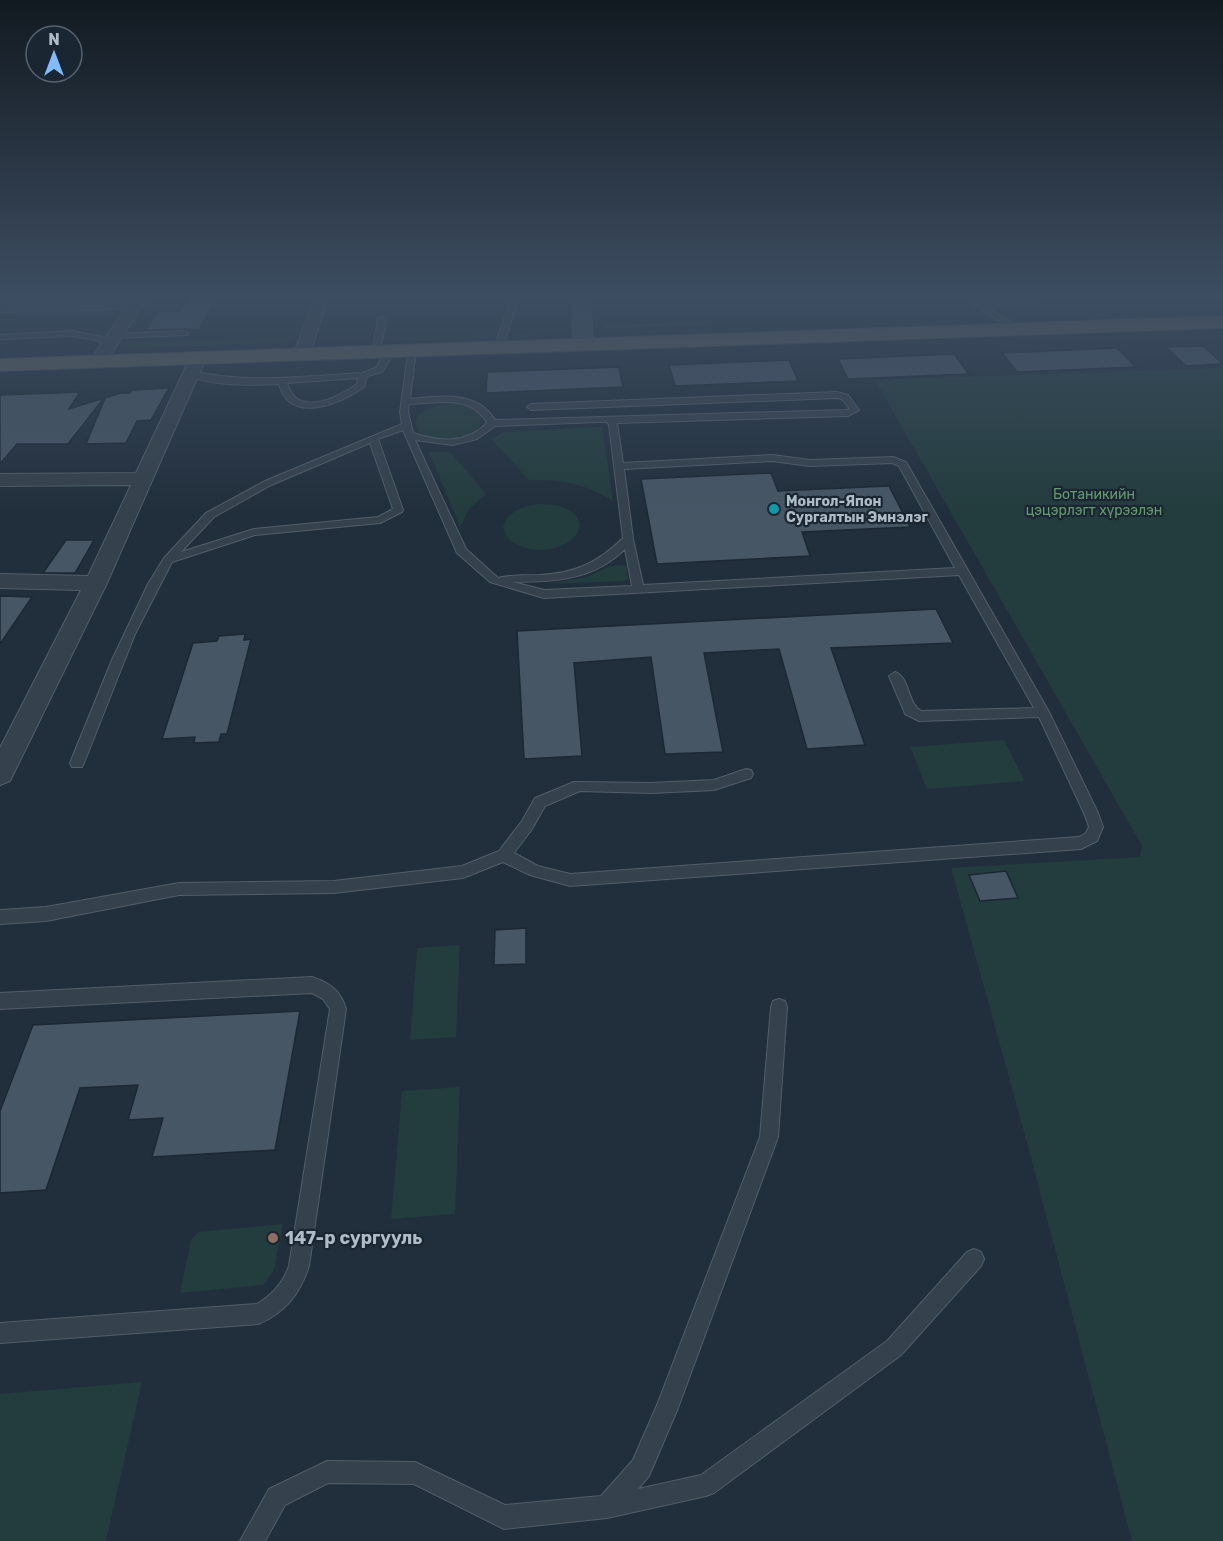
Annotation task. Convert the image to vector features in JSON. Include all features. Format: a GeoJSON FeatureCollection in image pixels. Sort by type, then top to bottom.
{"type":"FeatureCollection","features":[{"type":"Feature","properties":{"kind":"street"},"geometry":{"type":"LineString","coordinates":[[0,774],[96,583],[194,368]]}},
{"type":"Feature","properties":{"kind":"street"},"geometry":{"type":"LineString","coordinates":[[0,480],[143,479]]}},
{"type":"Feature","properties":{"kind":"street"},"geometry":{"type":"LineString","coordinates":[[0,581],[96,583]]}},
{"type":"Feature","properties":{"kind":"lane"},"geometry":{"type":"LineString","coordinates":[[199,368],[228,381],[363,375],[380,368]]}},
{"type":"Feature","properties":{"kind":"lane"},"geometry":{"type":"LineString","coordinates":[[410,368],[404,412],[408,430],[461,551],[492,578],[544,594],[956,572],[961,569]]}},
{"type":"Feature","properties":{"kind":"lane"},"geometry":{"type":"LineString","coordinates":[[282,380],[288,398],[293,402],[322,404],[352,392],[361,385],[363,375]]}},
{"type":"Feature","properties":{"kind":"lane"},"geometry":{"type":"LineString","coordinates":[[77,763],[139,611],[168,560],[210,515],[278,479],[373,438],[408,430],[427,442],[448,443],[479,436],[492,423],[848,413],[855,410],[845,397],[837,395],[531,407]]}},
{"type":"Feature","properties":{"kind":"lane"},"geometry":{"type":"LineString","coordinates":[[406,402],[458,400],[477,404],[488,411],[492,423]]}},
{"type":"Feature","properties":{"kind":"lane"},"geometry":{"type":"LineString","coordinates":[[610,420],[614,425],[628,539],[638,589]]}},
{"type":"Feature","properties":{"kind":"lane"},"geometry":{"type":"LineString","coordinates":[[168,560],[254,532],[380,520],[391,515],[398,510],[373,438]]}},
{"type":"Feature","properties":{"kind":"lane"},"geometry":{"type":"LineString","coordinates":[[504,855],[535,871],[570,880],[1081,843],[1092,837],[1096,827],[1043,712],[903,464],[893,460],[810,464],[772,458],[619,466]]}},
{"type":"Feature","properties":{"kind":"lane"},"geometry":{"type":"LineString","coordinates":[[492,578],[547,579],[586,573],[615,553],[628,539]]}},
{"type":"Feature","properties":{"kind":"lane"},"geometry":{"type":"LineString","coordinates":[[895,676],[910,711],[919,716],[1043,712]]}},
{"type":"Feature","properties":{"kind":"lane"},"geometry":{"type":"LineString","coordinates":[[0,917],[46,914],[179,889],[334,887],[463,872],[504,855],[527,825],[540,802],[579,786],[651,788],[714,785],[746,774]]}},
{"type":"Feature","properties":{"kind":"lane"},"geometry":{"type":"LineString","coordinates":[[0,1000],[312,984],[330,995],[338,1005],[298,1266],[291,1286],[280,1300],[258,1314],[0,1333]]}},
{"type":"Feature","properties":{"kind":"lane"},"geometry":{"type":"LineString","coordinates":[[608,1507],[641,1468],[667,1408],[769,1137],[779,1007]]}},
{"type":"Feature","properties":{"kind":"lane"},"geometry":{"type":"LineString","coordinates":[[252,1541],[277,1497],[327,1472],[415,1473],[504,1517],[608,1507],[706,1485],[894,1348],[974,1259]]}},
{"type":"Feature","properties":{"kind":"green space","name":"Ботаникийн цэцэрлэгт хүрээлэн"},"geometry":{"type":"Polygon","coordinates":[[[1223,368],[1223,1541],[1132,1541],[1023,1128],[951,868],[1140,857],[1142,846],[875,380],[1223,368]]]}},
{"type":"Feature","properties":{"kind":"green space"},"geometry":{"type":"Polygon","coordinates":[[[450,404],[472,408],[482,418],[480,426],[466,435],[448,439],[431,438],[417,430],[415,421],[421,413],[450,404]]]}},
{"type":"Feature","properties":{"kind":"green space"},"geometry":{"type":"Polygon","coordinates":[[[602,427],[613,501],[593,490],[573,484],[552,480],[529,480],[491,439],[504,432],[602,427]]]}},
{"type":"Feature","properties":{"kind":"green space"},"geometry":{"type":"Polygon","coordinates":[[[429,452],[450,452],[486,494],[469,509],[460,527],[429,452]]]}},
{"type":"Feature","properties":{"kind":"green space"},"geometry":{"type":"Polygon","coordinates":[[[539,504],[563,507],[577,518],[580,524],[576,535],[568,543],[543,550],[529,549],[517,545],[508,538],[503,527],[508,517],[522,508],[539,504]]]}},
{"type":"Feature","properties":{"kind":"green space"},"geometry":{"type":"Polygon","coordinates":[[[626,565],[628,579],[625,581],[548,584],[587,577],[610,566],[626,565]]]}},
{"type":"Feature","properties":{"kind":"green space"},"geometry":{"type":"Polygon","coordinates":[[[1004,740],[1025,781],[927,789],[910,747],[1004,740]]]}},
{"type":"Feature","properties":{"kind":"green space"},"geometry":{"type":"Polygon","coordinates":[[[460,945],[456,1037],[410,1040],[417,948],[460,945]]]}},
{"type":"Feature","properties":{"kind":"green space"},"geometry":{"type":"Polygon","coordinates":[[[460,1087],[455,1214],[391,1219],[402,1091],[460,1087]]]}},
{"type":"Feature","properties":{"kind":"green space"},"geometry":{"type":"Polygon","coordinates":[[[283,1224],[274,1270],[263,1285],[180,1293],[191,1240],[198,1232],[283,1224]]]}},
{"type":"Feature","properties":{"kind":"green space"},"geometry":{"type":"Polygon","coordinates":[[[142,1382],[106,1541],[0,1541],[0,1394],[142,1382]]]}},
{"type":"Feature","properties":{"kind":"building"},"geometry":{"type":"Polygon","coordinates":[[[619,368],[623,387],[486,393],[487,372],[619,368]]]}},
{"type":"Feature","properties":{"kind":"building"},"geometry":{"type":"Polygon","coordinates":[[[670,368],[792,368],[798,381],[675,386],[670,368]]]}},
{"type":"Feature","properties":{"kind":"building"},"geometry":{"type":"Polygon","coordinates":[[[842,368],[964,368],[969,374],[848,379],[842,368]]]}},
{"type":"Feature","properties":{"kind":"building"},"geometry":{"type":"Polygon","coordinates":[[[1014,368],[1114,368],[1017,372],[1014,368]]]}},
{"type":"Feature","properties":{"kind":"building"},"geometry":{"type":"Polygon","coordinates":[[[169,388],[151,420],[137,421],[126,443],[86,444],[105,398],[130,393],[132,390],[169,388]]]}},
{"type":"Feature","properties":{"kind":"building"},"geometry":{"type":"Polygon","coordinates":[[[80,392],[69,409],[104,398],[68,444],[17,444],[0,464],[0,395],[80,392]]]}},
{"type":"Feature","properties":{"kind":"building","name":"Монгол-Япон Сургалтын Эмнэлэг"},"geometry":{"type":"Polygon","coordinates":[[[771,473],[778,491],[889,486],[910,527],[802,532],[810,556],[657,564],[641,479],[771,473]]]}},
{"type":"Feature","properties":{"kind":"building"},"geometry":{"type":"Polygon","coordinates":[[[66,540],[94,540],[75,573],[43,573],[66,540]]]}},
{"type":"Feature","properties":{"kind":"building"},"geometry":{"type":"Polygon","coordinates":[[[0,596],[32,597],[0,644],[0,596]]]}},
{"type":"Feature","properties":{"kind":"building"},"geometry":{"type":"Polygon","coordinates":[[[936,609],[953,643],[831,648],[865,745],[807,749],[779,649],[704,653],[723,752],[665,754],[651,657],[574,663],[582,756],[524,759],[517,631],[936,609]]]}},
{"type":"Feature","properties":{"kind":"building"},"geometry":{"type":"Polygon","coordinates":[[[245,634],[244,640],[251,639],[227,734],[221,734],[219,742],[194,743],[195,737],[162,739],[193,643],[217,641],[219,636],[245,634]]]}},
{"type":"Feature","properties":{"kind":"building"},"geometry":{"type":"Polygon","coordinates":[[[1006,871],[1018,898],[980,901],[969,875],[1006,871]]]}},
{"type":"Feature","properties":{"kind":"building"},"geometry":{"type":"Polygon","coordinates":[[[526,928],[526,964],[494,965],[495,930],[526,928]]]}},
{"type":"Feature","properties":{"kind":"building"},"geometry":{"type":"Polygon","coordinates":[[[300,1011],[275,1150],[152,1157],[163,1118],[128,1120],[138,1085],[80,1088],[46,1190],[0,1193],[0,1111],[33,1025],[300,1011]]]}},
{"type":"Feature","properties":{"kind":"place","name":"Монгол-Япон Сургалтын Эмнэлэг"},"geometry":{"type":"Point","coordinates":[774,509]}},
{"type":"Feature","properties":{"kind":"place","name":"147-р сургууль"},"geometry":{"type":"Point","coordinates":[273,1238]}}]}
